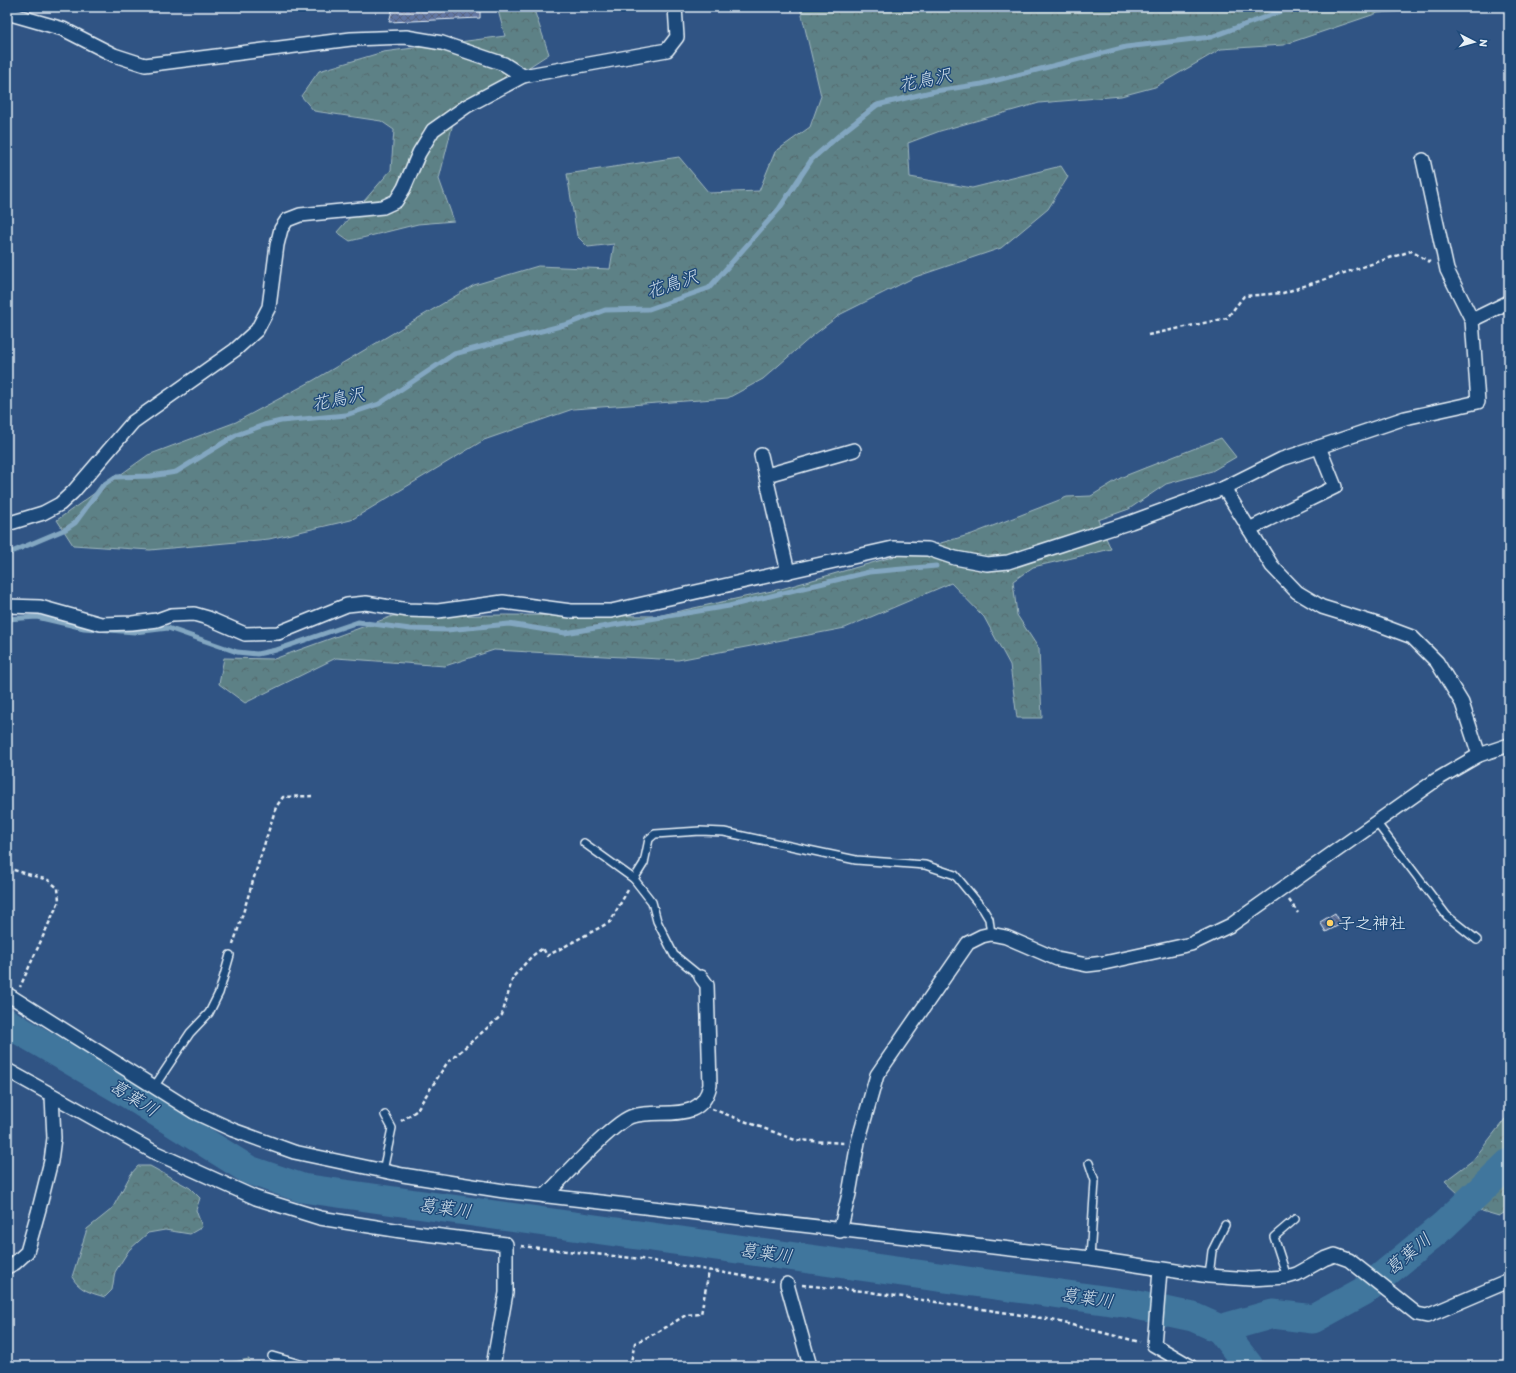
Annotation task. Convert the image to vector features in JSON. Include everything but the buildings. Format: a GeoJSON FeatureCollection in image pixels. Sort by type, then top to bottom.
{"type":"FeatureCollection","features":[{"type":"Feature","properties":{"kind":"street"},"geometry":{"type":"LineString","coordinates":[[7,524],[43,512],[60,504],[73,492],[133,422],[235,350],[258,330],[269,307],[277,245],[281,229],[287,220],[300,215],[383,208],[396,201],[404,188],[419,153],[433,130],[468,106],[524,76],[667,50],[677,37],[675,7]]}},
{"type":"Feature","properties":{"kind":"street"},"geometry":{"type":"LineString","coordinates":[[7,12],[63,29],[114,55],[145,65],[351,39],[406,37],[442,43],[504,64],[524,76]]}},
{"type":"Feature","properties":{"kind":"street"},"geometry":{"type":"LineString","coordinates":[[7,606],[40,606],[102,624],[132,624],[157,620],[172,615],[194,614],[208,618],[245,634],[278,633],[347,605],[366,603],[408,610],[438,610],[503,602],[570,611],[611,611],[893,548],[928,548],[955,558],[987,564],[1008,562],[1131,522],[1224,488],[1282,460],[1319,447],[1405,418],[1478,402],[1472,320],[1446,270],[1423,160]]}},
{"type":"Feature","properties":{"kind":"street"},"geometry":{"type":"LineString","coordinates":[[1472,320],[1509,302]]}},
{"type":"Feature","properties":{"kind":"street"},"geometry":{"type":"LineString","coordinates":[[1249,529],[1335,487],[1319,447]]}},
{"type":"Feature","properties":{"kind":"street"},"geometry":{"type":"LineString","coordinates":[[767,475],[854,450]]}},
{"type":"Feature","properties":{"kind":"street"},"geometry":{"type":"LineString","coordinates":[[761,455],[767,475],[788,572]]}},
{"type":"Feature","properties":{"kind":"street"},"geometry":{"type":"LineString","coordinates":[[1224,488],[1272,566],[1296,592],[1322,607],[1380,624],[1412,637],[1437,662],[1462,703],[1479,755]]}},
{"type":"Feature","properties":{"kind":"street"},"geometry":{"type":"LineString","coordinates":[[840,1230],[849,1194],[858,1142],[877,1075],[968,943],[982,936],[991,934],[1006,937],[1057,959],[1087,965],[1104,964],[1191,944],[1231,925],[1436,780],[1479,755],[1509,745]]}},
{"type":"Feature","properties":{"kind":"street"},"geometry":{"type":"LineString","coordinates":[[545,1196],[615,1127],[632,1116],[683,1112],[701,1105],[708,1097],[710,1085],[706,985],[701,977]]}},
{"type":"Feature","properties":{"kind":"street"},"geometry":{"type":"LineString","coordinates":[[11,996],[194,1112],[233,1130],[294,1152],[383,1171],[504,1192],[1090,1258],[1160,1274],[1250,1279],[1287,1277],[1336,1255],[1349,1260],[1417,1314],[1427,1316],[1509,1281]]}},
{"type":"Feature","properties":{"kind":"street"},"geometry":{"type":"LineString","coordinates":[[7,1070],[156,1153],[256,1198],[320,1218],[402,1231],[506,1244],[506,1293],[493,1366]]}},
{"type":"Feature","properties":{"kind":"street"},"geometry":{"type":"LineString","coordinates":[[7,1266],[15,1263],[27,1252],[39,1209],[51,1161],[54,1138],[52,1096]]}},
{"type":"Feature","properties":{"kind":"street"},"geometry":{"type":"LineString","coordinates":[[1160,1274],[1153,1342],[1190,1366]]}},
{"type":"Feature","properties":{"kind":"street"},"geometry":{"type":"LineString","coordinates":[[787,1284],[810,1366]]}},
{"type":"Feature","properties":{"kind":"lane"},"geometry":{"type":"LineString","coordinates":[[1376,822],[1447,916],[1477,940]]}},
{"type":"Feature","properties":{"kind":"lane"},"geometry":{"type":"LineString","coordinates":[[634,879],[644,862],[649,839],[655,834],[700,831],[724,832],[856,860],[925,865],[955,875],[984,909],[989,919],[991,934]]}},
{"type":"Feature","properties":{"kind":"lane"},"geometry":{"type":"LineString","coordinates":[[584,843],[634,879],[652,902],[657,921],[674,955],[701,977]]}},
{"type":"Feature","properties":{"kind":"lane"},"geometry":{"type":"LineString","coordinates":[[154,1087],[190,1033],[209,1013],[219,993],[230,955]]}},
{"type":"Feature","properties":{"kind":"lane"},"geometry":{"type":"LineString","coordinates":[[383,1171],[392,1128],[385,1115]]}},
{"type":"Feature","properties":{"kind":"lane"},"geometry":{"type":"LineString","coordinates":[[1089,1163],[1095,1181],[1090,1258]]}},
{"type":"Feature","properties":{"kind":"lane"},"geometry":{"type":"LineString","coordinates":[[1287,1277],[1274,1237],[1295,1219]]}},
{"type":"Feature","properties":{"kind":"lane"},"geometry":{"type":"LineString","coordinates":[[1209,1276],[1212,1251],[1225,1225]]}},
{"type":"Feature","properties":{"kind":"lane"},"geometry":{"type":"LineString","coordinates":[[272,1356],[307,1366]]}},
{"type":"Feature","properties":{"kind":"path"},"geometry":{"type":"LineString","coordinates":[[1148,335],[1227,318],[1244,296],[1283,293],[1411,251],[1429,262],[1445,263]]}},
{"type":"Feature","properties":{"kind":"path"},"geometry":{"type":"LineString","coordinates":[[230,955],[276,807],[283,797],[312,796]]}},
{"type":"Feature","properties":{"kind":"path"},"geometry":{"type":"LineString","coordinates":[[7,868],[48,880],[58,888],[60,894],[59,901],[11,996]]}},
{"type":"Feature","properties":{"kind":"path"},"geometry":{"type":"LineString","coordinates":[[392,1128],[416,1111],[447,1063],[502,1014],[513,977],[532,956],[543,948],[547,956],[610,922],[634,879]]}},
{"type":"Feature","properties":{"kind":"path"},"geometry":{"type":"LineString","coordinates":[[701,1105],[795,1140],[830,1143],[858,1142]]}},
{"type":"Feature","properties":{"kind":"path"},"geometry":{"type":"LineString","coordinates":[[506,1244],[641,1259],[787,1284],[863,1291],[1048,1319],[1153,1342]]}},
{"type":"Feature","properties":{"kind":"path"},"geometry":{"type":"LineString","coordinates":[[630,1366],[635,1343],[658,1332],[686,1315],[701,1314],[709,1271]]}},
{"type":"Feature","properties":{"kind":"green space"},"geometry":{"type":"Polygon","coordinates":[[[497,7],[533,7],[549,54],[455,115],[439,179],[454,221],[418,224],[350,241],[337,232],[391,170],[394,130],[381,121],[314,111],[301,96],[319,71],[383,52],[505,36],[497,7]]]}},
{"type":"Feature","properties":{"kind":"green space"},"geometry":{"type":"Polygon","coordinates":[[[800,7],[1457,7],[1378,13],[1283,45],[1221,49],[1155,87],[1121,96],[1039,103],[940,131],[908,143],[910,177],[972,188],[1061,166],[1068,177],[1048,209],[1001,248],[915,277],[841,314],[811,337],[763,379],[728,398],[573,409],[484,440],[351,520],[269,539],[150,550],[73,545],[57,520],[148,455],[236,422],[314,380],[474,285],[538,266],[610,269],[614,244],[588,247],[577,236],[567,174],[679,157],[709,193],[759,191],[775,152],[810,127],[821,96],[800,7]]]}},
{"type":"Feature","properties":{"kind":"green space"},"geometry":{"type":"Polygon","coordinates":[[[1221,438],[1236,457],[1212,471],[1166,484],[1129,509],[1098,520],[1111,549],[1033,567],[1013,581],[1017,615],[1039,649],[1042,718],[1017,718],[1010,665],[984,617],[951,583],[845,628],[678,660],[494,650],[445,666],[336,658],[245,703],[219,684],[224,658],[274,659],[393,616],[657,616],[781,589],[972,534],[1067,497],[1091,496],[1122,477],[1221,438]]]}},
{"type":"Feature","properties":{"kind":"green space"},"geometry":{"type":"Polygon","coordinates":[[[1509,1114],[1509,1210],[1499,1216],[1475,1209],[1445,1181],[1473,1160],[1509,1114]]]}},
{"type":"Feature","properties":{"kind":"green space"},"geometry":{"type":"Polygon","coordinates":[[[138,1166],[150,1166],[190,1188],[200,1198],[196,1210],[202,1227],[190,1234],[165,1230],[148,1233],[129,1250],[115,1272],[112,1290],[105,1297],[82,1288],[72,1277],[87,1229],[112,1209],[131,1174],[138,1166]]]}},
{"type":"Feature","properties":{"kind":"green space"},"geometry":{"type":"Polygon","coordinates":[[[249,1359],[250,1366],[214,1366],[249,1359]]]}},
{"type":"Feature","properties":{"kind":"waterway","name":"花鳥沢"},"geometry":{"type":"LineString","coordinates":[[7,554],[66,529],[75,523],[103,485],[115,477],[151,476],[176,472],[236,435],[264,425],[281,421],[346,415],[379,404],[454,354],[568,324],[605,310],[649,309],[709,288],[779,209],[812,159],[877,105],[935,91],[982,84],[1126,47],[1211,37],[1292,7]]}},
{"type":"Feature","properties":{"kind":"waterway"},"geometry":{"type":"LineString","coordinates":[[7,619],[37,617],[84,628],[135,632],[168,628],[237,652],[257,654],[276,650],[358,622],[410,629],[447,630],[509,624],[565,633],[729,606],[869,572],[936,566]]}},
{"type":"Feature","properties":{"kind":"waterway","name":"葛葉川"},"geometry":{"type":"LineString","coordinates":[[7,1023],[125,1092],[249,1170],[302,1188],[1132,1304],[1193,1317],[1220,1329],[1273,1314],[1313,1319],[1364,1291],[1444,1225],[1509,1163]]}},
{"type":"Feature","properties":{"kind":"waterway"},"geometry":{"type":"LineString","coordinates":[[1220,1329],[1249,1366]]}},
{"type":"Feature","properties":{"kind":"place","name":"子之神社"},"geometry":{"type":"Point","coordinates":[1330,923]}}]}
